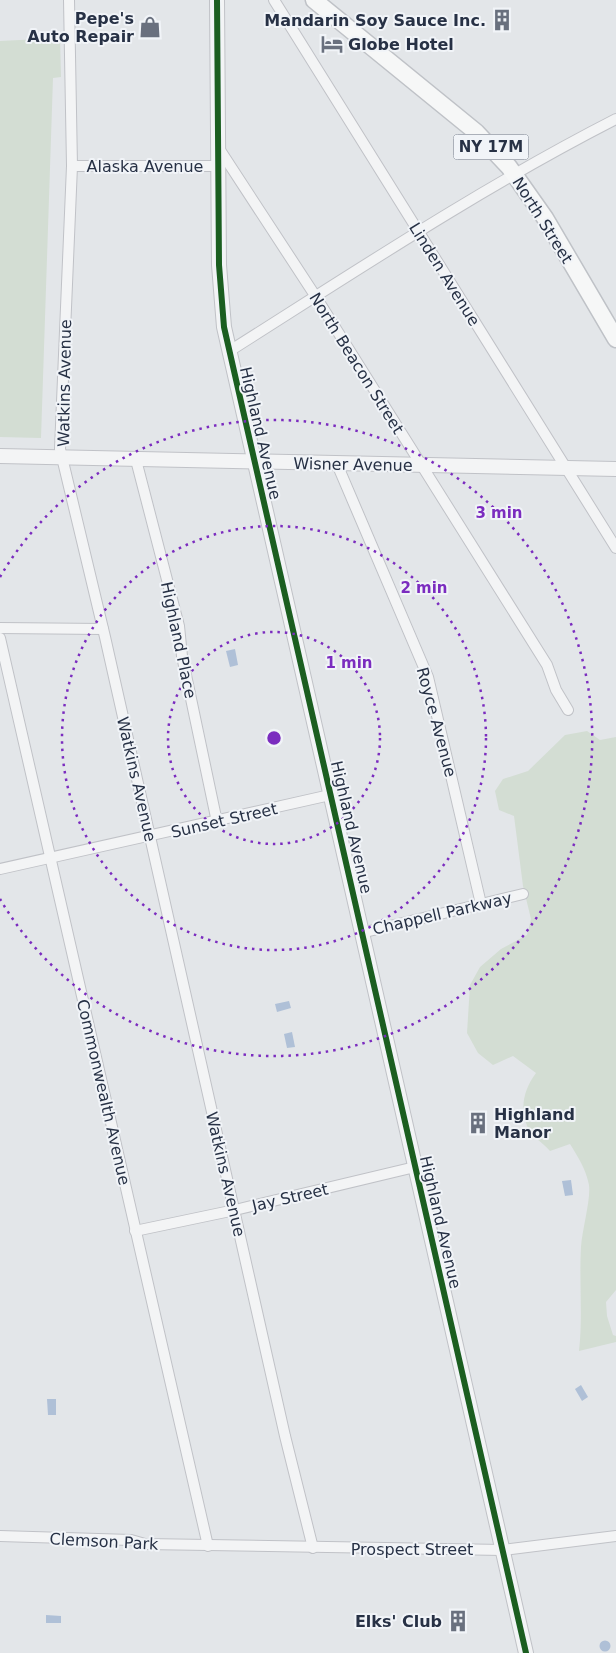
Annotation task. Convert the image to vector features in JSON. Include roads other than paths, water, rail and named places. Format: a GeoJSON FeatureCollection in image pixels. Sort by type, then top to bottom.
{"type":"FeatureCollection","features":[{"type":"Feature","properties":{"kind":"main road","name":"North Street"},"geometry":{"type":"LineString","coordinates":[[314,0],[476,132],[514,173],[545,218],[616,339]]}},
{"type":"Feature","properties":{"kind":"street","name":"Watkins Avenue"},"geometry":{"type":"LineString","coordinates":[[69,0],[72,166],[60,449],[64,458],[103,629],[285,1436],[313,1548]]}},
{"type":"Feature","properties":{"kind":"street","name":"Highland Avenue"},"geometry":{"type":"LineString","coordinates":[[217,0],[220,301],[228,352],[526,1653]]}},
{"type":"Feature","properties":{"kind":"street","name":"Linden Avenue"},"geometry":{"type":"LineString","coordinates":[[274,0],[616,548]]}},
{"type":"Feature","properties":{"kind":"street"},"geometry":{"type":"LineString","coordinates":[[228,352],[514,173],[616,119]]}},
{"type":"Feature","properties":{"kind":"street","name":"North Beacon Street"},"geometry":{"type":"LineString","coordinates":[[218,147],[316,297],[547,665],[556,690],[568,710]]}},
{"type":"Feature","properties":{"kind":"street","name":"Alaska Avenue"},"geometry":{"type":"LineString","coordinates":[[72,166],[218,166]]}},
{"type":"Feature","properties":{"kind":"street","name":"Wisner Avenue"},"geometry":{"type":"LineString","coordinates":[[0,456],[616,469]]}},
{"type":"Feature","properties":{"kind":"street","name":"Highland Place"},"geometry":{"type":"LineString","coordinates":[[136,460],[179,626],[182,656],[217,822]]}},
{"type":"Feature","properties":{"kind":"street","name":"Royce Avenue"},"geometry":{"type":"LineString","coordinates":[[337,464],[428,677],[481,904]]}},
{"type":"Feature","properties":{"kind":"street"},"geometry":{"type":"LineString","coordinates":[[0,628],[103,629]]}},
{"type":"Feature","properties":{"kind":"street","name":"Commonwealth Avenue"},"geometry":{"type":"LineString","coordinates":[[0,638],[208,1546]]}},
{"type":"Feature","properties":{"kind":"street","name":"Sunset Street"},"geometry":{"type":"LineString","coordinates":[[0,869],[217,822],[330,795]]}},
{"type":"Feature","properties":{"kind":"street","name":"Chappell Parkway"},"geometry":{"type":"LineString","coordinates":[[361,933],[522,894]]}},
{"type":"Feature","properties":{"kind":"street","name":"Jay Street"},"geometry":{"type":"LineString","coordinates":[[135,1231],[415,1168]]}},
{"type":"Feature","properties":{"kind":"street","name":"Clemson Park"},"geometry":{"type":"LineString","coordinates":[[0,1536],[131,1540],[145,1544],[208,1546]]}},
{"type":"Feature","properties":{"kind":"street","name":"Prospect Street"},"geometry":{"type":"LineString","coordinates":[[208,1546],[503,1550],[616,1536]]}},
{"type":"Feature","properties":{"kind":"water"},"geometry":{"type":"Polygon","coordinates":[[[235,649],[238,665],[230,667],[226,651],[235,649]]]}},
{"type":"Feature","properties":{"kind":"water"},"geometry":{"type":"Polygon","coordinates":[[[289,1001],[291,1008],[277,1012],[275,1004],[289,1001]]]}},
{"type":"Feature","properties":{"kind":"water"},"geometry":{"type":"Polygon","coordinates":[[[292,1032],[295,1047],[287,1048],[284,1034],[292,1032]]]}},
{"type":"Feature","properties":{"kind":"water"},"geometry":{"type":"Polygon","coordinates":[[[571,1180],[573,1195],[565,1196],[562,1181],[571,1180]]]}},
{"type":"Feature","properties":{"kind":"water"},"geometry":{"type":"Polygon","coordinates":[[[581,1385],[588,1397],[582,1401],[575,1389],[581,1385]]]}},
{"type":"Feature","properties":{"kind":"water"},"geometry":{"type":"Polygon","coordinates":[[[47,1399],[56,1399],[56,1415],[48,1415],[47,1399]]]}},
{"type":"Feature","properties":{"kind":"water"},"geometry":{"type":"Polygon","coordinates":[[[46,1615],[61,1616],[61,1623],[46,1623],[46,1615]]]}},
{"type":"Feature","properties":{"kind":"water"},"geometry":{"type":"Polygon","coordinates":[[[605,1640],[611,1646],[605,1652],[599,1646],[605,1640]]]}},
{"type":"Feature","properties":{"kind":"place","name":"Mandarin Soy Sauce Inc."},"geometry":{"type":"Point","coordinates":[502,20]}},
{"type":"Feature","properties":{"kind":"place","name":"Pepe's Auto Repair"},"geometry":{"type":"Point","coordinates":[150,27]}},
{"type":"Feature","properties":{"kind":"place","name":"Globe Hotel"},"geometry":{"type":"Point","coordinates":[332,44]}},
{"type":"Feature","properties":{"kind":"place","name":"Highland Manor"},"geometry":{"type":"Point","coordinates":[478,1123]}},
{"type":"Feature","properties":{"kind":"place","name":"Elks' Club"},"geometry":{"type":"Point","coordinates":[458,1621]}}]}
